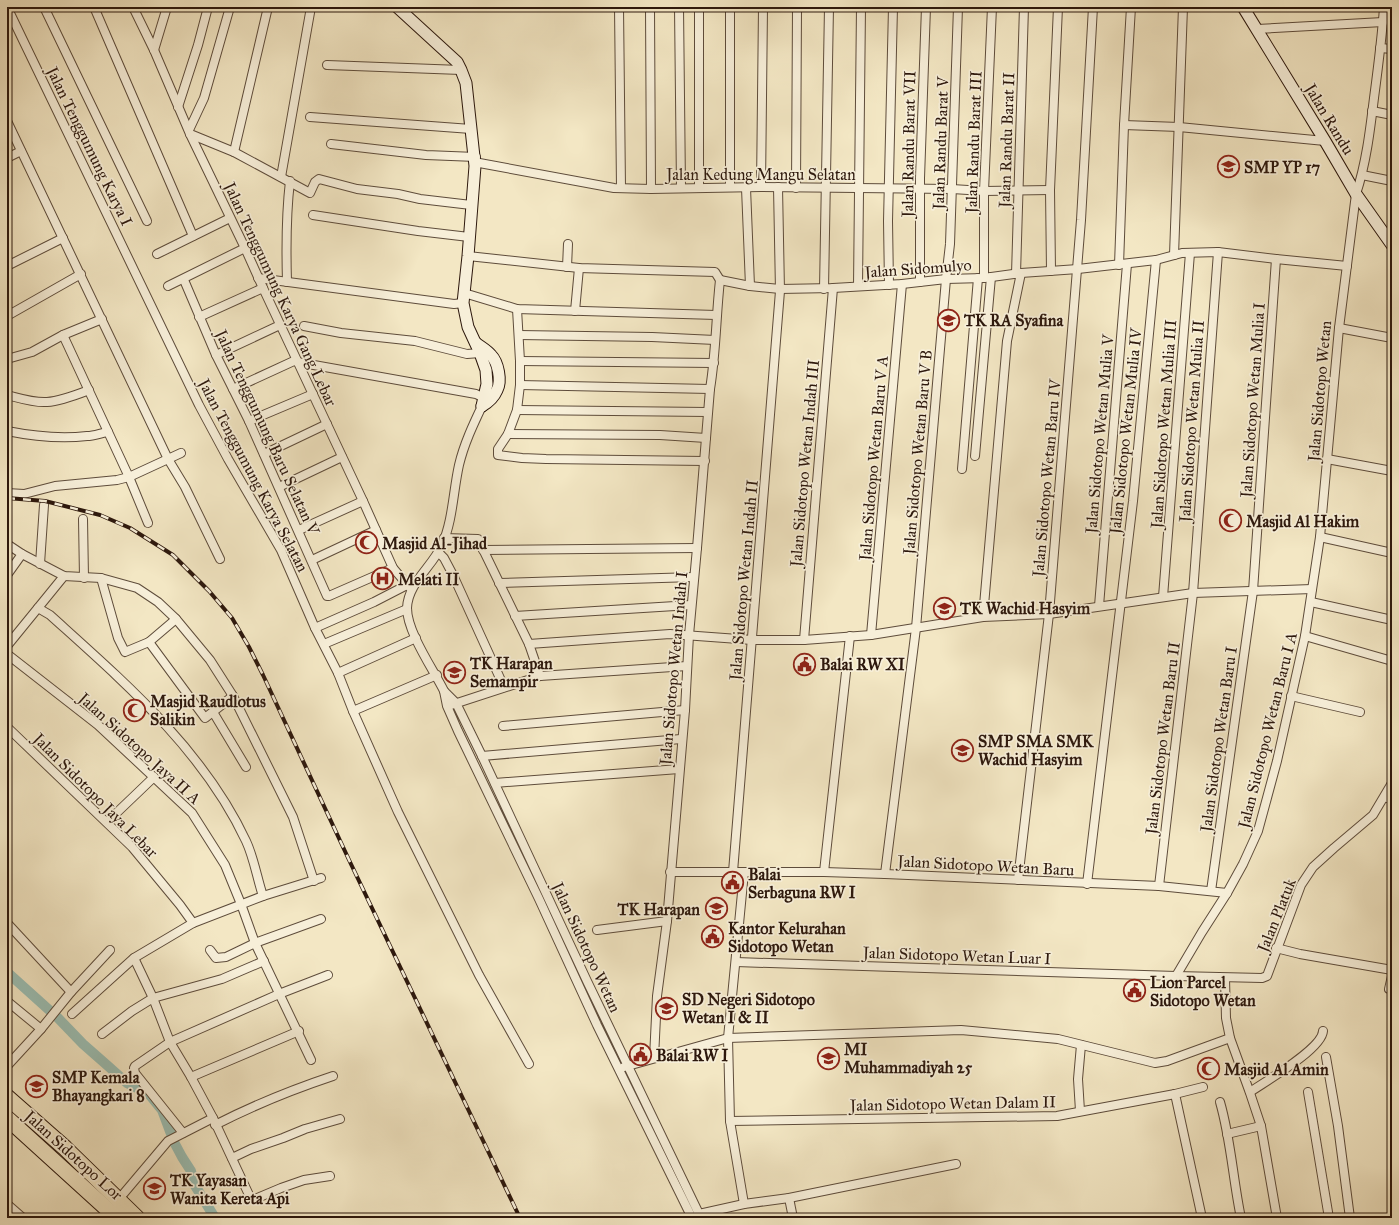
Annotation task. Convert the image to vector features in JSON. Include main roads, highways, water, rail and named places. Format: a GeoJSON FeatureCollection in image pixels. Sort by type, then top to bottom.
{"type":"FeatureCollection","features":[{"type":"Feature","properties":{"kind":"highway","name":"Jalan Sidotopo Lor"},"geometry":{"type":"LineString","coordinates":[[7,1098],[65,1148],[137,1218]]}},
{"type":"Feature","properties":{"kind":"highway","name":"Jalan Sidotopo Lor"},"geometry":{"type":"LineString","coordinates":[[7,1118],[118,1218]]}},
{"type":"Feature","properties":{"kind":"waterway"},"geometry":{"type":"LineString","coordinates":[[7,972],[58,1018],[83,1044],[127,1083],[149,1094],[162,1110],[174,1142],[191,1171],[194,1184],[215,1218]]}},
{"type":"Feature","properties":{"kind":"railway"},"geometry":{"type":"LineString","coordinates":[[7,498],[45,501],[100,515],[130,528],[173,555],[209,591],[232,618],[263,675],[350,862],[520,1218]]}},
{"type":"Feature","properties":{"kind":"place","name":"SMP YP 17"},"geometry":{"type":"Point","coordinates":[1229,167]}},
{"type":"Feature","properties":{"kind":"place","name":"TK RA Syafina"},"geometry":{"type":"Point","coordinates":[948,320]}},
{"type":"Feature","properties":{"kind":"place","name":"Masjid Al Hakim"},"geometry":{"type":"Point","coordinates":[1230,521]}},
{"type":"Feature","properties":{"kind":"place","name":"Masjid Al-Jihad"},"geometry":{"type":"Point","coordinates":[367,543]}},
{"type":"Feature","properties":{"kind":"place","name":"Melati II"},"geometry":{"type":"Point","coordinates":[383,579]}},
{"type":"Feature","properties":{"kind":"place","name":"TK Wachid Hasyim"},"geometry":{"type":"Point","coordinates":[945,608]}},
{"type":"Feature","properties":{"kind":"place","name":"Balai RW XI"},"geometry":{"type":"Point","coordinates":[804,664]}},
{"type":"Feature","properties":{"kind":"place","name":"TK Harapan Semampir"},"geometry":{"type":"Point","coordinates":[455,672]}},
{"type":"Feature","properties":{"kind":"place","name":"Masjid Raudlotus Salikin"},"geometry":{"type":"Point","coordinates":[134,710]}},
{"type":"Feature","properties":{"kind":"place","name":"SMP SMA SMK Wachid Hasyim"},"geometry":{"type":"Point","coordinates":[963,750]}},
{"type":"Feature","properties":{"kind":"place","name":"Balai Serbaguna RW I"},"geometry":{"type":"Point","coordinates":[733,883]}},
{"type":"Feature","properties":{"kind":"place","name":"TK Harapan"},"geometry":{"type":"Point","coordinates":[716,909]}},
{"type":"Feature","properties":{"kind":"place","name":"Kantor Kelurahan Sidotopo Wetan"},"geometry":{"type":"Point","coordinates":[713,937]}},
{"type":"Feature","properties":{"kind":"place","name":"Lion Parcel Sidotopo Wetan"},"geometry":{"type":"Point","coordinates":[1134,991]}},
{"type":"Feature","properties":{"kind":"place","name":"SD Negeri Sidotopo Wetan I & II"},"geometry":{"type":"Point","coordinates":[667,1008]}},
{"type":"Feature","properties":{"kind":"place","name":"Balai RW I"},"geometry":{"type":"Point","coordinates":[641,1055]}},
{"type":"Feature","properties":{"kind":"place","name":"MI Muhammadiyah 25"},"geometry":{"type":"Point","coordinates":[828,1058]}},
{"type":"Feature","properties":{"kind":"place","name":"Masjid Al Amin"},"geometry":{"type":"Point","coordinates":[1209,1069]}},
{"type":"Feature","properties":{"kind":"place","name":"SMP Kemala Bhayangkari 8"},"geometry":{"type":"Point","coordinates":[37,1086]}},
{"type":"Feature","properties":{"kind":"place","name":"TK Yayasan Wanita Kereta Api"},"geometry":{"type":"Point","coordinates":[154,1189]}}]}
